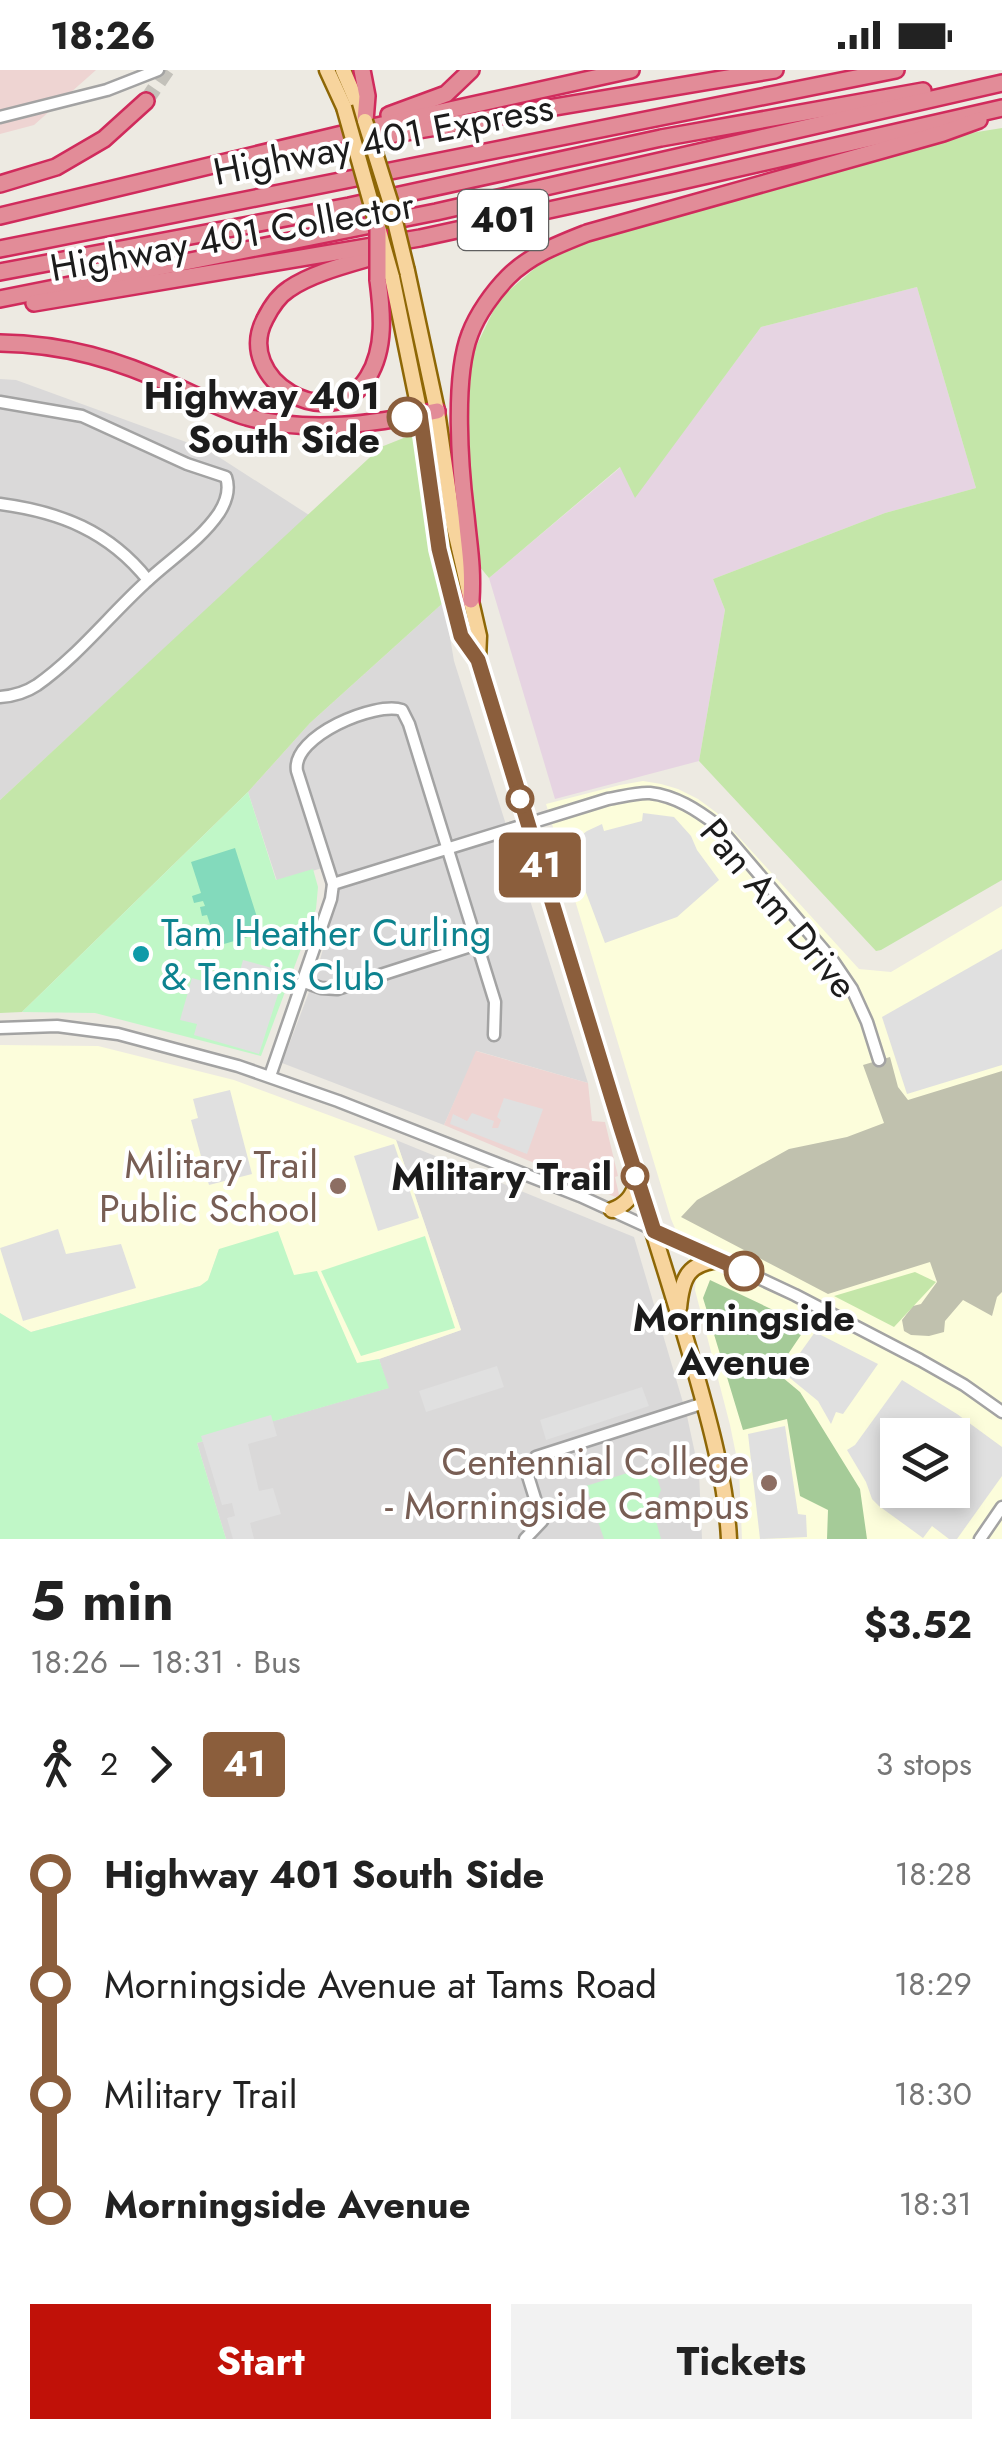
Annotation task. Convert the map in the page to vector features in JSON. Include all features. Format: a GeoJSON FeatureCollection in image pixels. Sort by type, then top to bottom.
{"type":"FeatureCollection","features":[{"type":"Feature","properties":{"kind":"highway"},"geometry":{"type":"LineString","coordinates":[[358,112],[362,70]]}},
{"type":"Feature","properties":{"kind":"highway"},"geometry":{"type":"LineString","coordinates":[[358,112],[386,116],[446,94],[470,70]]}},
{"type":"Feature","properties":{"kind":"highway","name":"Highway 401 Collector"},"geometry":{"type":"LineString","coordinates":[[0,216],[358,112],[632,70]]}},
{"type":"Feature","properties":{"kind":"highway"},"geometry":{"type":"LineString","coordinates":[[358,112],[389,134],[775,70]]}},
{"type":"Feature","properties":{"kind":"highway","name":"Highway 401 Express"},"geometry":{"type":"LineString","coordinates":[[0,248],[896,70]]}},
{"type":"Feature","properties":{"kind":"highway"},"geometry":{"type":"LineString","coordinates":[[0,299],[436,212],[1002,80]]}},
{"type":"Feature","properties":{"kind":"highway","name":"Highway 401 Express"},"geometry":{"type":"LineString","coordinates":[[0,272],[349,206],[661,138],[1002,80]]}},
{"type":"Feature","properties":{"kind":"highway"},"geometry":{"type":"LineString","coordinates":[[0,184],[56,168],[104,139],[146,101]]}},
{"type":"Feature","properties":{"kind":"highway"},"geometry":{"type":"LineString","coordinates":[[471,600],[473,566],[465,515],[460,420],[464,358],[480,314],[507,278],[552,247],[587,234],[943,133],[1002,110]]}},
{"type":"Feature","properties":{"kind":"highway","name":"Highway 401 Collector"},"geometry":{"type":"LineString","coordinates":[[0,309],[420,238],[1002,110]]}},
{"type":"Feature","properties":{"kind":"highway"},"geometry":{"type":"LineString","coordinates":[[378,228],[385,279],[380,343],[368,378],[341,399],[324,403],[305,401],[276,383],[263,362],[262,326],[272,305],[287,290],[309,279],[406,246],[420,238]]}},
{"type":"Feature","properties":{"kind":"highway"},"geometry":{"type":"LineString","coordinates":[[0,342],[50,346],[92,355],[245,416],[275,422],[333,426],[437,411]]}},
{"type":"Feature","properties":{"kind":"main road"},"geometry":{"type":"LineString","coordinates":[[327,70],[358,112],[378,228]]}},
{"type":"Feature","properties":{"kind":"main road"},"geometry":{"type":"LineString","coordinates":[[343,70],[390,202],[408,272],[437,411],[453,522],[479,636],[478,660]]}},
{"type":"Feature","properties":{"kind":"main road"},"geometry":{"type":"LineString","coordinates":[[385,279],[420,414],[439,549],[461,636],[478,660],[679,1314],[727,1504],[729,1539]]}},
{"type":"Feature","properties":{"kind":"main road"},"geometry":{"type":"LineString","coordinates":[[612,1210],[626,1204],[637,1181]]}},
{"type":"Feature","properties":{"kind":"main road"},"geometry":{"type":"LineString","coordinates":[[679,1314],[680,1296],[690,1270],[704,1262],[720,1260]]}},
{"type":"Feature","properties":{"kind":"street"},"geometry":{"type":"LineString","coordinates":[[0,118],[107,90],[158,70]]}},
{"type":"Feature","properties":{"kind":"street"},"geometry":{"type":"LineString","coordinates":[[0,402],[82,416],[186,464],[214,472],[228,480],[229,488],[221,510],[210,524],[55,671],[32,688],[0,697]]}},
{"type":"Feature","properties":{"kind":"street"},"geometry":{"type":"LineString","coordinates":[[0,504],[50,513],[98,534],[114,544],[148,580]]}},
{"type":"Feature","properties":{"kind":"street"},"geometry":{"type":"LineString","coordinates":[[270,1076],[330,907],[332,884],[297,771],[298,756],[331,726],[384,709],[396,707],[406,715],[495,1002],[494,1035]]}},
{"type":"Feature","properties":{"kind":"street","name":"Pan Am Drive"},"geometry":{"type":"LineString","coordinates":[[332,884],[608,799],[648,793],[678,800],[717,825],[833,961],[868,1022],[879,1060]]}},
{"type":"Feature","properties":{"kind":"street"},"geometry":{"type":"LineString","coordinates":[[304,982],[336,988],[477,944]]}},
{"type":"Feature","properties":{"kind":"street"},"geometry":{"type":"LineString","coordinates":[[0,1028],[57,1026],[118,1034],[270,1076],[370,1113],[612,1210],[795,1295],[920,1360],[1002,1412]]}},
{"type":"Feature","properties":{"kind":"street"},"geometry":{"type":"LineString","coordinates":[[525,1539],[542,1521],[528,1476],[536,1457],[704,1403]]}},
{"type":"Feature","properties":{"kind":"street"},"geometry":{"type":"LineString","coordinates":[[983,1538],[1002,1507]]}},
{"type":"Feature","properties":{"kind":"shaded area"},"geometry":{"type":"Polygon","coordinates":[[[0,70],[96,70],[34,125],[0,134],[0,70]]]}},
{"type":"Feature","properties":{"kind":"shaded area"},"geometry":{"type":"Polygon","coordinates":[[[917,287],[976,488],[885,513],[713,579],[725,610],[699,761],[555,799],[489,578],[621,467],[635,497],[761,327],[917,287]]]}},
{"type":"Feature","properties":{"kind":"shaded area"},"geometry":{"type":"Polygon","coordinates":[[[0,379],[16,380],[208,450],[309,515],[0,800],[0,379]]]}},
{"type":"Feature","properties":{"kind":"shaded area"},"geometry":{"type":"Polygon","coordinates":[[[444,602],[454,661],[588,1083],[477,1051],[444,1125],[282,1063],[317,971],[338,894],[333,865],[277,881],[248,792],[310,723],[444,602]]]}},
{"type":"Feature","properties":{"kind":"shaded area"},"geometry":{"type":"Polygon","coordinates":[[[643,781],[678,789],[698,799],[717,813],[859,969],[891,972],[1002,906],[1002,1539],[742,1539],[739,1469],[695,1290],[696,1277],[671,1219],[546,804],[643,781]]]}},
{"type":"Feature","properties":{"kind":"shaded area"},"geometry":{"type":"Polygon","coordinates":[[[643,813],[674,817],[719,880],[677,917],[605,943],[573,858],[575,846],[587,831],[602,824],[604,831],[642,821],[643,813]]]}},
{"type":"Feature","properties":{"kind":"shaded area"},"geometry":{"type":"Polygon","coordinates":[[[1002,949],[1002,1065],[907,1094],[882,1017],[1002,949]]]}},
{"type":"Feature","properties":{"kind":"shaded area"},"geometry":{"type":"Polygon","coordinates":[[[243,960],[279,970],[275,986],[280,988],[259,1054],[194,1035],[197,1024],[180,1020],[192,978],[206,982],[210,970],[238,978],[243,960]]]}},
{"type":"Feature","properties":{"kind":"shaded area"},"geometry":{"type":"Polygon","coordinates":[[[0,1045],[98,1046],[234,1080],[396,1140],[461,1330],[357,1364],[317,1272],[294,1276],[219,1249],[207,1284],[31,1332],[0,1313],[0,1045]]]}},
{"type":"Feature","properties":{"kind":"shaded area"},"geometry":{"type":"Polygon","coordinates":[[[476,1051],[588,1083],[592,1121],[605,1122],[620,1199],[444,1125],[476,1051]]]}},
{"type":"Feature","properties":{"kind":"shaded area"},"geometry":{"type":"Polygon","coordinates":[[[890,1057],[898,1087],[908,1100],[1002,1071],[1002,1292],[992,1316],[963,1300],[945,1321],[944,1332],[929,1336],[904,1331],[902,1320],[913,1306],[921,1304],[937,1282],[930,1262],[828,1294],[681,1217],[697,1200],[789,1149],[847,1137],[884,1123],[863,1065],[890,1057]]]}},
{"type":"Feature","properties":{"kind":"shaded area"},"geometry":{"type":"Polygon","coordinates":[[[230,1090],[252,1174],[209,1185],[191,1120],[198,1118],[193,1099],[230,1090]]]}},
{"type":"Feature","properties":{"kind":"shaded area"},"geometry":{"type":"Polygon","coordinates":[[[504,1098],[543,1109],[527,1154],[450,1124],[453,1114],[467,1121],[472,1113],[494,1121],[492,1128],[498,1128],[501,1120],[497,1117],[504,1098]]]}},
{"type":"Feature","properties":{"kind":"shaded area"},"geometry":{"type":"Polygon","coordinates":[[[396,1140],[634,1237],[687,1416],[699,1472],[702,1539],[226,1539],[197,1443],[388,1388],[379,1359],[461,1330],[396,1140]]]}},
{"type":"Feature","properties":{"kind":"shaded area"},"geometry":{"type":"Polygon","coordinates":[[[394,1144],[419,1218],[378,1231],[354,1156],[394,1144]]]}},
{"type":"Feature","properties":{"kind":"shaded area"},"geometry":{"type":"Polygon","coordinates":[[[58,1229],[66,1254],[121,1244],[136,1288],[23,1321],[0,1248],[58,1229]]]}},
{"type":"Feature","properties":{"kind":"shaded area"},"geometry":{"type":"Polygon","coordinates":[[[815,1332],[878,1364],[843,1414],[836,1412],[831,1424],[818,1401],[785,1374],[815,1332]]]}},
{"type":"Feature","properties":{"kind":"shaded area"},"geometry":{"type":"Polygon","coordinates":[[[497,1366],[504,1387],[426,1412],[419,1391],[497,1366]]]}},
{"type":"Feature","properties":{"kind":"shaded area"},"geometry":{"type":"Polygon","coordinates":[[[902,1380],[962,1418],[880,1418],[880,1507],[872,1499],[847,1450],[855,1445],[902,1380]]]}},
{"type":"Feature","properties":{"kind":"shaded area"},"geometry":{"type":"Polygon","coordinates":[[[642,1387],[649,1406],[546,1440],[540,1420],[642,1387]]]}},
{"type":"Feature","properties":{"kind":"shaded area"},"geometry":{"type":"Polygon","coordinates":[[[271,1415],[277,1436],[248,1444],[259,1491],[273,1488],[281,1514],[250,1523],[254,1539],[233,1539],[227,1518],[235,1516],[232,1503],[222,1505],[201,1436],[271,1415]]]}},
{"type":"Feature","properties":{"kind":"shaded area"},"geometry":{"type":"Polygon","coordinates":[[[970,1424],[1002,1447],[1002,1476],[957,1539],[949,1539],[932,1526],[923,1538],[882,1508],[970,1508],[970,1424]]]}},
{"type":"Feature","properties":{"kind":"shaded area"},"geometry":{"type":"Polygon","coordinates":[[[785,1426],[798,1514],[806,1515],[807,1537],[760,1539],[748,1434],[785,1426]]]}},
{"type":"Feature","properties":{"kind":"green space"},"geometry":{"type":"Polygon","coordinates":[[[1002,128],[1002,880],[876,951],[699,761],[725,610],[713,579],[885,513],[976,488],[917,287],[761,327],[635,498],[620,467],[489,578],[475,561],[471,514],[468,414],[472,355],[499,299],[547,258],[587,241],[778,185],[1002,128]]]}},
{"type":"Feature","properties":{"kind":"green space"},"geometry":{"type":"Polygon","coordinates":[[[416,433],[444,602],[310,723],[248,792],[22,1012],[0,1013],[0,800],[381,447],[416,433]]]}},
{"type":"Feature","properties":{"kind":"green space"},"geometry":{"type":"Polygon","coordinates":[[[248,792],[276,880],[313,869],[318,887],[316,909],[261,1056],[95,1013],[22,1012],[248,792]]]}},
{"type":"Feature","properties":{"kind":"green space"},"geometry":{"type":"Polygon","coordinates":[[[235,848],[262,933],[217,946],[207,915],[202,916],[203,901],[194,903],[192,896],[201,893],[191,862],[235,848]]]}},
{"type":"Feature","properties":{"kind":"green space"},"geometry":{"type":"Polygon","coordinates":[[[278,1231],[294,1275],[317,1271],[357,1363],[379,1359],[389,1388],[197,1443],[226,1539],[0,1539],[0,1313],[31,1332],[200,1286],[208,1280],[219,1249],[278,1231]]]}},
{"type":"Feature","properties":{"kind":"green space"},"geometry":{"type":"Polygon","coordinates":[[[425,1236],[455,1328],[361,1356],[321,1271],[425,1236]]]}},
{"type":"Feature","properties":{"kind":"green space"},"geometry":{"type":"Polygon","coordinates":[[[915,1272],[936,1282],[894,1327],[834,1296],[915,1272]]]}},
{"type":"Feature","properties":{"kind":"green space"},"geometry":{"type":"Polygon","coordinates":[[[710,1280],[807,1326],[776,1372],[800,1392],[860,1489],[867,1539],[827,1539],[828,1510],[800,1496],[787,1419],[743,1430],[703,1298],[710,1280]]]}},
{"type":"Feature","properties":{"kind":"green space"},"geometry":{"type":"Polygon","coordinates":[[[653,1465],[661,1490],[658,1497],[662,1512],[655,1517],[661,1539],[604,1539],[586,1486],[653,1465]]]}},
{"type":"Feature","properties":{"kind":"tunnel"},"geometry":{"type":"LineString","coordinates":[[146,101],[167,70]]}},
{"type":"Feature","properties":{"kind":"bus line","name":"41"},"geometry":{"type":"LineString","coordinates":[[407,417],[420,414],[439,549],[461,636],[478,660],[654,1231],[744,1271]]}},
{"type":"Feature","properties":{"kind":"place","name":"Highway 401 South Side"},"geometry":{"type":"Point","coordinates":[407,417]}},
{"type":"Feature","properties":{"kind":"place","name":"Tam Heather Curling & Tennis Club"},"geometry":{"type":"Point","coordinates":[141,954]}},
{"type":"Feature","properties":{"kind":"place","name":"Military Trail"},"geometry":{"type":"Point","coordinates":[635,1176]}},
{"type":"Feature","properties":{"kind":"place","name":"Military Trail Public School"},"geometry":{"type":"Point","coordinates":[338,1186]}},
{"type":"Feature","properties":{"kind":"place","name":"Morningside Avenue"},"geometry":{"type":"Point","coordinates":[744,1271]}},
{"type":"Feature","properties":{"kind":"place","name":"Centennial College - Morningside Campus"},"geometry":{"type":"Point","coordinates":[769,1483]}}]}
